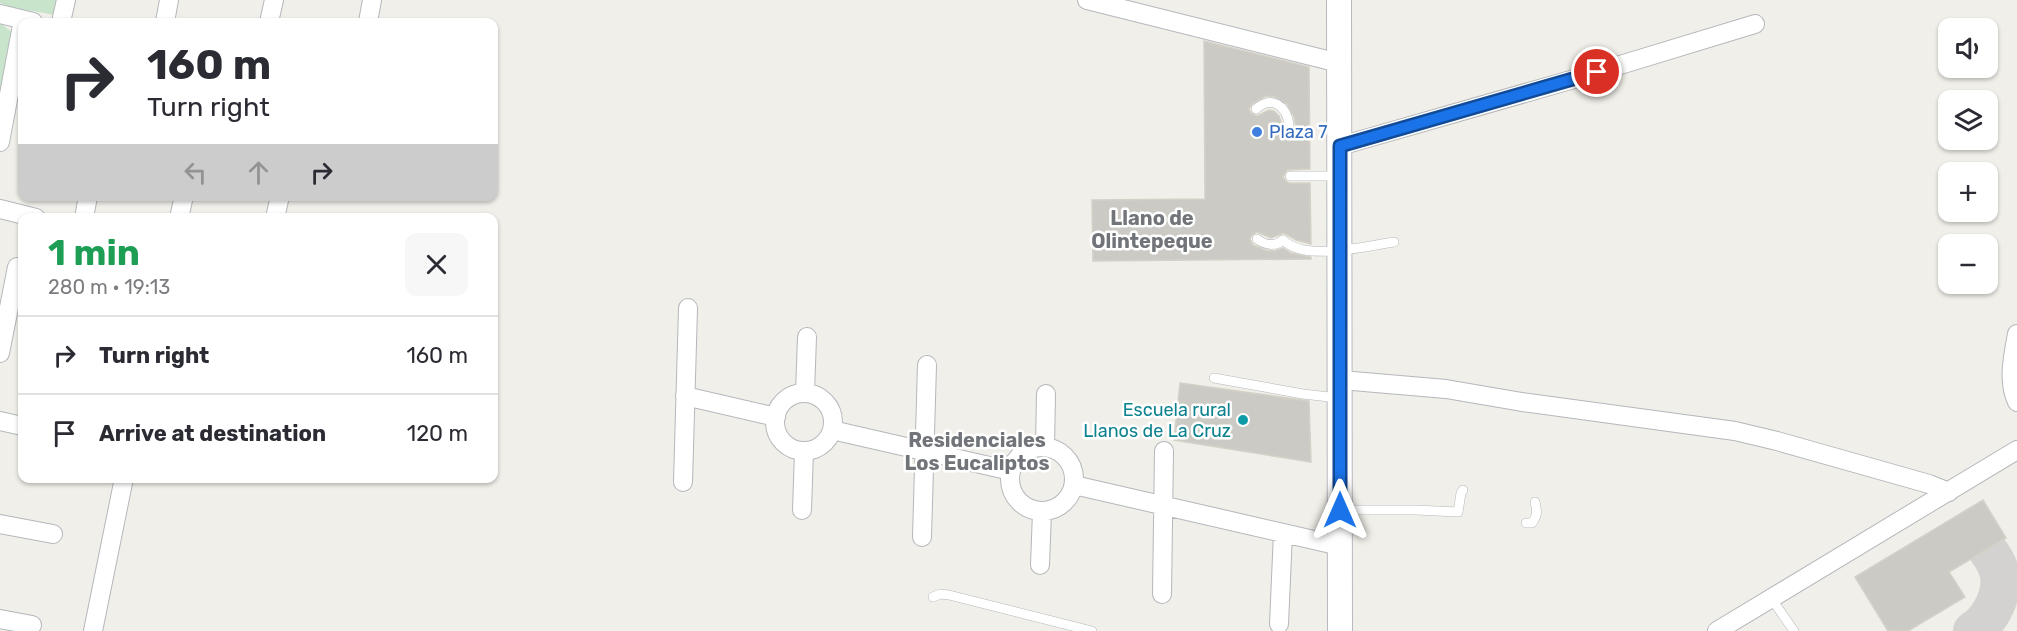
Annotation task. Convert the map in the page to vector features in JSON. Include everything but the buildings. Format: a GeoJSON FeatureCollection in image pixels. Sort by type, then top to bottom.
{"type":"FeatureCollection","features":[{"type":"Feature","properties":{"kind":"main road"},"geometry":{"type":"LineString","coordinates":[[1339,0],[1340,631]]}},
{"type":"Feature","properties":{"kind":"street"},"geometry":{"type":"LineString","coordinates":[[62,18],[66,0]]}},
{"type":"Feature","properties":{"kind":"street"},"geometry":{"type":"LineString","coordinates":[[166,18],[169,0]]}},
{"type":"Feature","properties":{"kind":"street"},"geometry":{"type":"LineString","coordinates":[[270,18],[274,0]]}},
{"type":"Feature","properties":{"kind":"street"},"geometry":{"type":"LineString","coordinates":[[369,18],[372,0]]}},
{"type":"Feature","properties":{"kind":"street"},"geometry":{"type":"LineString","coordinates":[[1087,0],[1340,63]]}},
{"type":"Feature","properties":{"kind":"street"},"geometry":{"type":"LineString","coordinates":[[0,14],[18,18]]}},
{"type":"Feature","properties":{"kind":"street"},"geometry":{"type":"LineString","coordinates":[[1340,146],[1755,24]]}},
{"type":"Feature","properties":{"kind":"street"},"geometry":{"type":"LineString","coordinates":[[0,142],[17,80]]}},
{"type":"Feature","properties":{"kind":"street"},"geometry":{"type":"LineString","coordinates":[[0,209],[18,214]]}},
{"type":"Feature","properties":{"kind":"street"},"geometry":{"type":"LineString","coordinates":[[0,353],[17,267]]}},
{"type":"Feature","properties":{"kind":"street"},"geometry":{"type":"LineString","coordinates":[[682,482],[688,308]]}},
{"type":"Feature","properties":{"kind":"street"},"geometry":{"type":"LineString","coordinates":[[2017,334],[2012,363],[2012,392],[2017,402]]}},
{"type":"Feature","properties":{"kind":"street"},"geometry":{"type":"LineString","coordinates":[[806,393],[807,337]]}},
{"type":"Feature","properties":{"kind":"street"},"geometry":{"type":"LineString","coordinates":[[922,537],[927,365]]}},
{"type":"Feature","properties":{"kind":"street"},"geometry":{"type":"LineString","coordinates":[[1341,389],[1446,389],[1522,402],[1735,431],[1918,480],[1949,492]]}},
{"type":"Feature","properties":{"kind":"street"},"geometry":{"type":"LineString","coordinates":[[806,393],[816,396],[828,406],[832,414],[832,430],[822,445],[814,450],[804,451],[788,446],[782,440],[777,433],[776,417],[784,402],[791,397],[806,393]]}},
{"type":"Feature","properties":{"kind":"street"},"geometry":{"type":"LineString","coordinates":[[1044,447],[1046,394]]}},
{"type":"Feature","properties":{"kind":"street"},"geometry":{"type":"LineString","coordinates":[[685,396],[776,417]]}},
{"type":"Feature","properties":{"kind":"street"},"geometry":{"type":"LineString","coordinates":[[0,421],[18,425]]}},
{"type":"Feature","properties":{"kind":"street"},"geometry":{"type":"LineString","coordinates":[[832,430],[1011,471]]}},
{"type":"Feature","properties":{"kind":"street"},"geometry":{"type":"LineString","coordinates":[[1044,447],[1064,456],[1071,465],[1074,485],[1069,497],[1062,505],[1042,512],[1033,511],[1017,500],[1010,482],[1011,471],[1019,456],[1027,451],[1044,447]]}},
{"type":"Feature","properties":{"kind":"street"},"geometry":{"type":"LineString","coordinates":[[1717,631],[2017,450]]}},
{"type":"Feature","properties":{"kind":"street"},"geometry":{"type":"LineString","coordinates":[[802,510],[804,451]]}},
{"type":"Feature","properties":{"kind":"street"},"geometry":{"type":"LineString","coordinates":[[1162,594],[1164,451]]}},
{"type":"Feature","properties":{"kind":"street"},"geometry":{"type":"LineString","coordinates":[[93,631],[123,483]]}},
{"type":"Feature","properties":{"kind":"street"},"geometry":{"type":"LineString","coordinates":[[1074,485],[1340,546]]}},
{"type":"Feature","properties":{"kind":"street"},"geometry":{"type":"LineString","coordinates":[[1040,566],[1042,512]]}},
{"type":"Feature","properties":{"kind":"street"},"geometry":{"type":"LineString","coordinates":[[0,524],[53,534]]}},
{"type":"Feature","properties":{"kind":"street"},"geometry":{"type":"LineString","coordinates":[[1279,624],[1283,533]]}},
{"type":"Feature","properties":{"kind":"street"},"geometry":{"type":"LineString","coordinates":[[0,619],[32,625]]}},
{"type":"Feature","properties":{"kind":"lane"},"geometry":{"type":"LineString","coordinates":[[1256,109],[1266,104],[1278,105],[1287,112],[1289,125]]}},
{"type":"Feature","properties":{"kind":"lane"},"geometry":{"type":"LineString","coordinates":[[1290,176],[1339,176]]}},
{"type":"Feature","properties":{"kind":"lane"},"geometry":{"type":"LineString","coordinates":[[1257,238],[1268,244],[1275,244],[1283,240],[1298,250],[1340,250],[1394,242]]}},
{"type":"Feature","properties":{"kind":"lane"},"geometry":{"type":"LineString","coordinates":[[1214,378],[1303,394],[1341,389]]}},
{"type":"Feature","properties":{"kind":"lane"},"geometry":{"type":"LineString","coordinates":[[1340,510],[1458,512],[1460,495],[1463,490]]}},
{"type":"Feature","properties":{"kind":"lane"},"geometry":{"type":"LineString","coordinates":[[1526,523],[1532,523],[1536,518],[1535,502]]}},
{"type":"Feature","properties":{"kind":"lane"},"geometry":{"type":"LineString","coordinates":[[933,597],[940,594],[948,595],[1092,631]]}},
{"type":"Feature","properties":{"kind":"lane"},"geometry":{"type":"LineString","coordinates":[[1771,598],[1794,631]]}},
{"type":"Feature","properties":{"kind":"green space"},"geometry":{"type":"Polygon","coordinates":[[[0,0],[58,0],[55,15],[10,7],[0,3],[0,0]]]}},
{"type":"Feature","properties":{"kind":"green space"},"geometry":{"type":"Polygon","coordinates":[[[0,23],[12,32],[0,93],[0,23]]]}},
{"type":"Feature","properties":{"kind":"taxiway"},"geometry":{"type":"LineString","coordinates":[[1973,631],[1991,613],[2000,588],[1998,568],[1987,549]]}},
{"type":"Feature","properties":{"kind":"place","name":"Plaza 7"},"geometry":{"type":"Point","coordinates":[1257,132]}},
{"type":"Feature","properties":{"kind":"place","name":"Escuela rural Llanos de La Cruz"},"geometry":{"type":"Point","coordinates":[1243,420]}},
{"type":"Feature","properties":{"kind":"district","name":"Llano de Olintepeque"},"geometry":{"type":"Point","coordinates":[1152,230]}},
{"type":"Feature","properties":{"kind":"district","name":"Residenciales Los Eucaliptos"},"geometry":{"type":"Point","coordinates":[977,452]}},
{"type":"Feature","properties":{"kind":"route"},"geometry":{"type":"LineString","coordinates":[[1340,510],[1340,146],[1597,72]]}}]}
